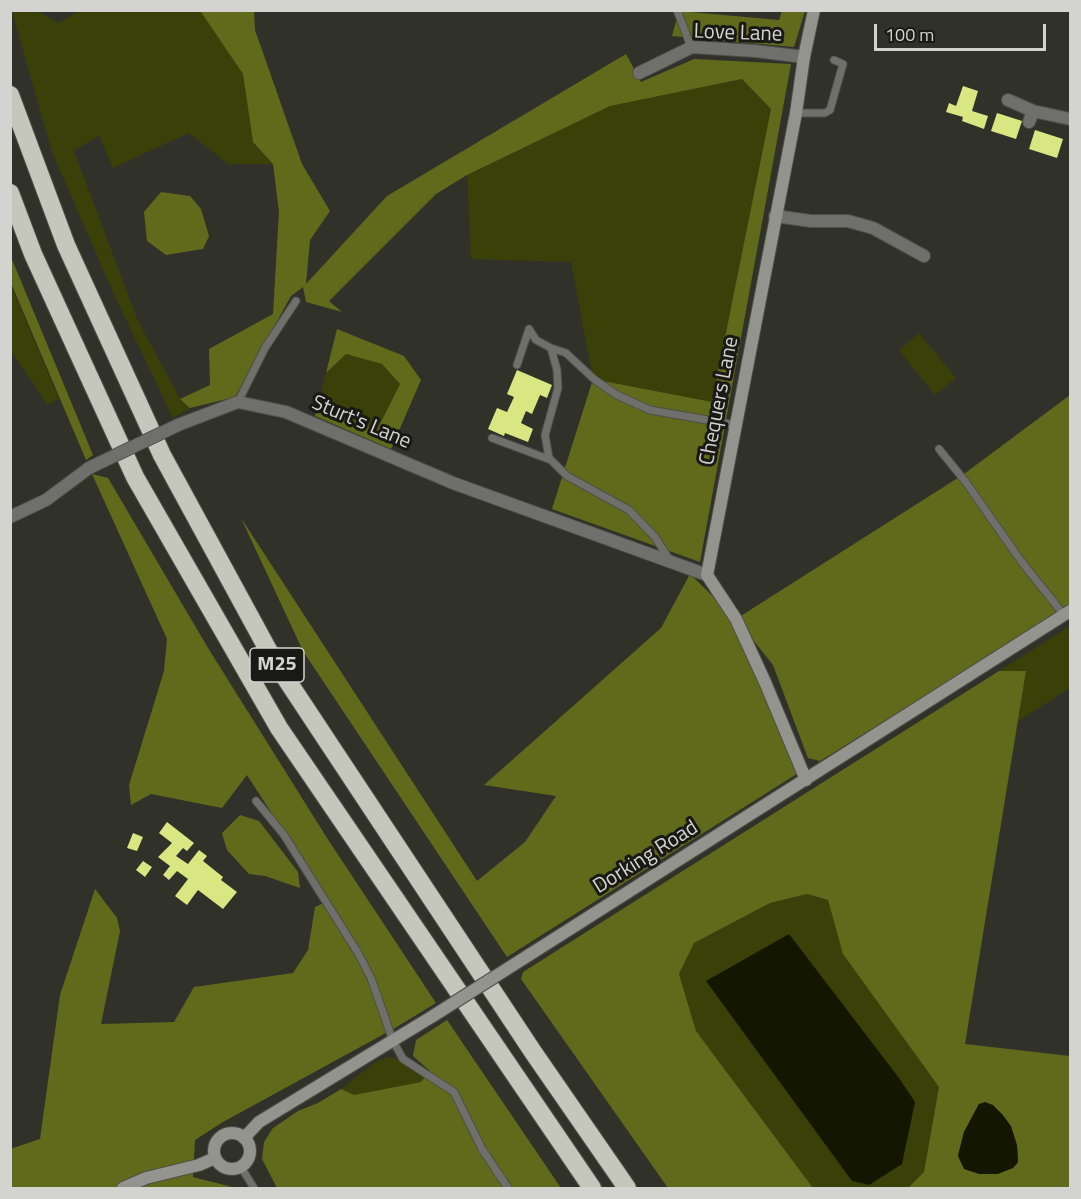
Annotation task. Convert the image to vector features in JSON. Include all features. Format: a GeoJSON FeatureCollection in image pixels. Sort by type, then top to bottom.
{"type":"FeatureCollection","features":[{"type":"Feature","properties":{"kind":"highway","name":"M25"},"geometry":{"type":"LineString","coordinates":[[10,95],[66,245],[162,455],[273,659],[533,1052],[627,1188]]}},
{"type":"Feature","properties":{"kind":"highway","name":"M25"},"geometry":{"type":"LineString","coordinates":[[10,193],[33,254],[135,477],[279,728],[592,1188]]}},
{"type":"Feature","properties":{"kind":"main road","name":"Chequers Lane"},"geometry":{"type":"LineString","coordinates":[[707,575],[814,10]]}},
{"type":"Feature","properties":{"kind":"main road"},"geometry":{"type":"LineString","coordinates":[[707,575],[736,619],[806,780]]}},
{"type":"Feature","properties":{"kind":"main road","name":"Dorking Road"},"geometry":{"type":"LineString","coordinates":[[243,1138],[259,1122],[433,1016],[1067,613]]}},
{"type":"Feature","properties":{"kind":"main road"},"geometry":{"type":"LineString","coordinates":[[228,1134],[236,1134],[243,1138],[250,1150],[249,1156],[241,1167],[234,1169],[226,1169],[215,1158],[216,1143],[228,1134]]}},
{"type":"Feature","properties":{"kind":"main road"},"geometry":{"type":"LineString","coordinates":[[123,1188],[146,1178],[199,1165],[215,1158]]}},
{"type":"Feature","properties":{"kind":"street","name":"Love Lane"},"geometry":{"type":"LineString","coordinates":[[639,73],[691,47],[804,57]]}},
{"type":"Feature","properties":{"kind":"street"},"geometry":{"type":"LineString","coordinates":[[1008,100],[1031,117],[1071,119]]}},
{"type":"Feature","properties":{"kind":"street"},"geometry":{"type":"LineString","coordinates":[[775,216],[811,221],[848,221],[873,228],[924,256]]}},
{"type":"Feature","properties":{"kind":"street"},"geometry":{"type":"LineString","coordinates":[[10,517],[46,500],[89,468],[178,425],[238,402]]}},
{"type":"Feature","properties":{"kind":"street","name":"Sturt's Lane"},"geometry":{"type":"LineString","coordinates":[[238,402],[286,411],[453,483],[707,575]]}},
{"type":"Feature","properties":{"kind":"lane"},"geometry":{"type":"LineString","coordinates":[[677,10],[691,47]]}},
{"type":"Feature","properties":{"kind":"lane"},"geometry":{"type":"LineString","coordinates":[[796,113],[825,113],[830,110],[843,64],[834,60]]}},
{"type":"Feature","properties":{"kind":"lane"},"geometry":{"type":"LineString","coordinates":[[238,402],[265,348],[296,301]]}},
{"type":"Feature","properties":{"kind":"lane"},"geometry":{"type":"LineString","coordinates":[[517,365],[529,329],[536,340],[566,353],[595,380],[617,395],[650,410],[736,425]]}},
{"type":"Feature","properties":{"kind":"lane"},"geometry":{"type":"LineString","coordinates":[[550,348],[556,362],[558,388],[545,435],[549,458],[567,476],[629,510],[655,537],[670,562]]}},
{"type":"Feature","properties":{"kind":"lane"},"geometry":{"type":"LineString","coordinates":[[492,438],[551,460]]}},
{"type":"Feature","properties":{"kind":"lane"},"geometry":{"type":"LineString","coordinates":[[939,449],[965,481],[1021,561],[1067,613]]}},
{"type":"Feature","properties":{"kind":"lane"},"geometry":{"type":"LineString","coordinates":[[256,801],[284,836],[358,953],[371,978],[393,1041],[403,1059],[454,1092],[482,1149],[508,1188]]}},
{"type":"Feature","properties":{"kind":"lane"},"geometry":{"type":"LineString","coordinates":[[241,1167],[254,1188]]}},
{"type":"Feature","properties":{"kind":"green space"},"geometry":{"type":"Polygon","coordinates":[[[12,11],[37,11],[59,23],[79,11],[198,11],[201,12],[243,74],[253,142],[273,164],[228,164],[189,133],[113,168],[99,135],[74,151],[138,321],[180,399],[190,408],[173,418],[112,290],[52,152],[12,11]]]}},
{"type":"Feature","properties":{"kind":"green space"},"geometry":{"type":"Polygon","coordinates":[[[198,11],[254,11],[255,30],[302,164],[330,211],[310,240],[306,284],[387,196],[626,54],[641,82],[694,59],[791,64],[700,562],[552,509],[593,379],[712,402],[771,109],[742,79],[610,106],[467,175],[436,194],[329,301],[342,312],[306,302],[303,287],[291,296],[235,397],[190,408],[180,399],[210,385],[209,349],[273,314],[279,212],[273,164],[253,142],[243,74],[201,12],[198,11]]]}},
{"type":"Feature","properties":{"kind":"green space"},"geometry":{"type":"Polygon","coordinates":[[[679,11],[779,20],[782,11],[805,11],[794,47],[672,36],[679,11]]]}},
{"type":"Feature","properties":{"kind":"green space"},"geometry":{"type":"Polygon","coordinates":[[[742,79],[771,109],[712,402],[593,379],[571,262],[471,259],[467,175],[610,106],[742,79]]]}},
{"type":"Feature","properties":{"kind":"green space"},"geometry":{"type":"Polygon","coordinates":[[[161,192],[190,196],[201,209],[209,236],[203,249],[166,255],[147,241],[144,212],[161,192]]]}},
{"type":"Feature","properties":{"kind":"green space"},"geometry":{"type":"Polygon","coordinates":[[[11,257],[93,455],[86,460],[11,283],[11,257]]]}},
{"type":"Feature","properties":{"kind":"green space"},"geometry":{"type":"Polygon","coordinates":[[[10,283],[59,399],[48,405],[11,351],[10,283]]]}},
{"type":"Feature","properties":{"kind":"green space"},"geometry":{"type":"Polygon","coordinates":[[[337,329],[404,356],[421,380],[391,449],[315,416],[318,405],[377,430],[400,384],[382,364],[346,354],[326,373],[337,329]]]}},
{"type":"Feature","properties":{"kind":"green space"},"geometry":{"type":"Polygon","coordinates":[[[919,333],[956,378],[935,395],[899,350],[919,333]]]}},
{"type":"Feature","properties":{"kind":"green space"},"geometry":{"type":"Polygon","coordinates":[[[346,354],[382,364],[400,384],[377,430],[318,405],[326,373],[346,354]]]}},
{"type":"Feature","properties":{"kind":"green space"},"geometry":{"type":"Polygon","coordinates":[[[1070,395],[1070,606],[820,761],[808,758],[773,665],[738,621],[803,770],[507,957],[303,651],[241,518],[477,881],[525,842],[556,796],[484,785],[661,628],[690,574],[736,619],[964,474],[1070,395]]]}},
{"type":"Feature","properties":{"kind":"green space"},"geometry":{"type":"Polygon","coordinates":[[[92,474],[108,478],[208,648],[327,838],[436,1003],[395,1028],[223,1122],[195,1140],[193,1177],[236,1188],[11,1188],[10,1149],[40,1139],[60,995],[95,889],[117,918],[120,931],[101,1024],[174,1022],[194,987],[293,973],[308,950],[315,907],[328,901],[247,775],[222,808],[151,794],[131,805],[129,785],[164,671],[167,639],[92,474]]]}},
{"type":"Feature","properties":{"kind":"green space"},"geometry":{"type":"Polygon","coordinates":[[[1070,626],[1070,688],[1018,721],[1026,671],[999,671],[1070,626]]]}},
{"type":"Feature","properties":{"kind":"green space"},"geometry":{"type":"Polygon","coordinates":[[[999,671],[1026,671],[965,1044],[1070,1056],[1070,1188],[908,1188],[924,1172],[939,1087],[843,954],[828,900],[807,894],[770,903],[694,943],[679,974],[696,1031],[813,1188],[668,1188],[521,979],[523,972],[999,671]],[[979,1104],[964,1132],[958,1156],[1013,1168],[1018,1162],[1017,1145],[979,1104]]]}},
{"type":"Feature","properties":{"kind":"green space"},"geometry":{"type":"Polygon","coordinates":[[[240,815],[259,821],[298,872],[300,888],[265,876],[249,874],[227,850],[222,833],[240,815]]]}},
{"type":"Feature","properties":{"kind":"green space"},"geometry":{"type":"Polygon","coordinates":[[[807,894],[828,900],[844,954],[939,1087],[924,1172],[908,1188],[813,1188],[696,1031],[679,974],[694,943],[770,903],[807,894]]]}},
{"type":"Feature","properties":{"kind":"green space"},"geometry":{"type":"Polygon","coordinates":[[[447,1020],[561,1188],[277,1188],[262,1159],[264,1142],[273,1128],[298,1111],[318,1103],[341,1089],[354,1095],[421,1082],[430,1071],[413,1056],[416,1040],[447,1020]]]}},
{"type":"Feature","properties":{"kind":"green space"},"geometry":{"type":"Polygon","coordinates":[[[387,1057],[395,1058],[424,1078],[421,1082],[354,1095],[341,1089],[373,1064],[387,1057]]]}},
{"type":"Feature","properties":{"kind":"shaded area"},"geometry":{"type":"Polygon","coordinates":[[[789,934],[915,1102],[902,1164],[869,1185],[852,1181],[706,981],[789,934]]]}},
{"type":"Feature","properties":{"kind":"shaded area"},"geometry":{"type":"Polygon","coordinates":[[[985,1102],[993,1105],[1011,1126],[1017,1145],[1018,1162],[1013,1168],[998,1174],[979,1174],[964,1169],[958,1156],[964,1132],[979,1104],[985,1102]]]}},
{"type":"Feature","properties":{"kind":"building"},"geometry":{"type":"Polygon","coordinates":[[[963,86],[978,91],[972,111],[988,116],[984,129],[962,121],[963,117],[946,112],[949,103],[956,106],[963,86]]]}},
{"type":"Feature","properties":{"kind":"building"},"geometry":{"type":"Polygon","coordinates":[[[997,113],[1022,121],[1016,139],[991,131],[997,113]]]}},
{"type":"Feature","properties":{"kind":"building"},"geometry":{"type":"Polygon","coordinates":[[[1035,130],[1063,139],[1057,158],[1029,149],[1035,130]]]}},
{"type":"Feature","properties":{"kind":"building"},"geometry":{"type":"Polygon","coordinates":[[[517,370],[552,385],[547,398],[540,395],[532,414],[526,411],[521,423],[533,429],[528,442],[488,429],[497,408],[507,412],[514,397],[507,394],[517,370]]]}},
{"type":"Feature","properties":{"kind":"building"},"geometry":{"type":"Polygon","coordinates":[[[167,822],[194,843],[187,851],[183,848],[176,856],[188,864],[199,850],[207,856],[203,861],[223,877],[221,880],[237,892],[223,909],[198,890],[187,905],[175,896],[188,879],[177,871],[169,880],[163,875],[170,866],[158,857],[172,843],[159,833],[167,822]]]}},
{"type":"Feature","properties":{"kind":"building"},"geometry":{"type":"Polygon","coordinates":[[[133,833],[143,837],[137,851],[127,848],[133,833]]]}},
{"type":"Feature","properties":{"kind":"building"},"geometry":{"type":"Polygon","coordinates":[[[143,861],[152,867],[145,877],[136,870],[143,861]]]}}]}
